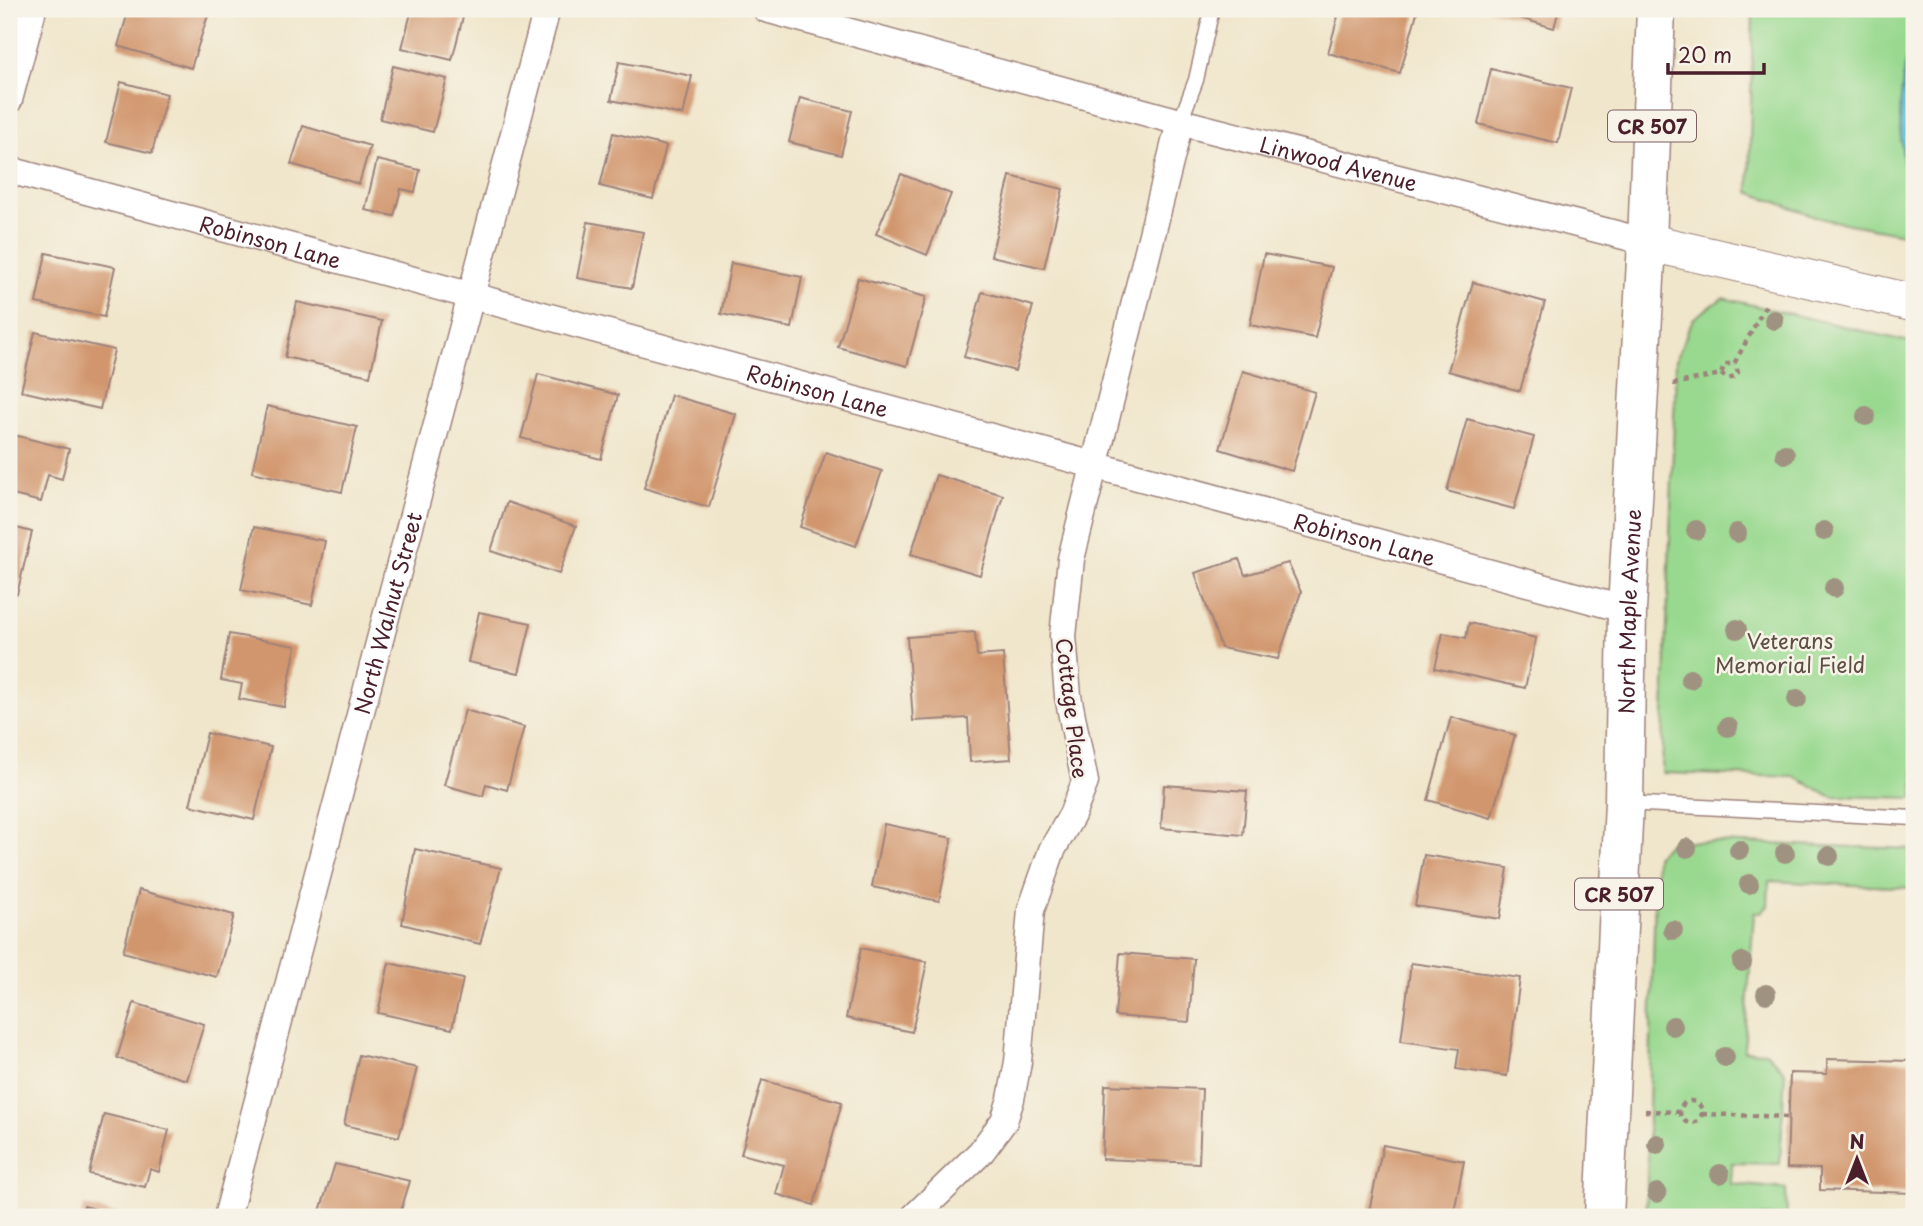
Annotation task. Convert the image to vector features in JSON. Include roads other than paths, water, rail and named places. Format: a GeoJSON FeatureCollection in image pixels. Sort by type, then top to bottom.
{"type":"FeatureCollection","features":[{"type":"Feature","properties":{"kind":"main road","name":"North Maple Avenue"},"geometry":{"type":"LineString","coordinates":[[1604,1217],[1624,803],[1627,610],[1647,242],[1656,9]]}},
{"type":"Feature","properties":{"kind":"main road","name":"Linwood Avenue"},"geometry":{"type":"LineString","coordinates":[[1647,242],[1914,303]]}},
{"type":"Feature","properties":{"kind":"street"},"geometry":{"type":"LineString","coordinates":[[9,100],[33,9]]}},
{"type":"Feature","properties":{"kind":"street","name":"North Walnut Street"},"geometry":{"type":"LineString","coordinates":[[227,1217],[547,9]]}},
{"type":"Feature","properties":{"kind":"street","name":"Linwood Avenue"},"geometry":{"type":"LineString","coordinates":[[766,9],[838,18],[1180,121],[1647,242]]}},
{"type":"Feature","properties":{"kind":"street","name":"Cottage Place"},"geometry":{"type":"LineString","coordinates":[[915,1217],[981,1152],[1004,1121],[1011,1099],[1018,1062],[1031,910],[1052,850],[1072,815],[1085,782],[1068,696],[1063,636],[1071,559],[1180,121]]}},
{"type":"Feature","properties":{"kind":"street","name":"Robinson Lane"},"geometry":{"type":"LineString","coordinates":[[9,170],[1627,610]]}},
{"type":"Feature","properties":{"kind":"lane"},"geometry":{"type":"LineString","coordinates":[[1180,121],[1196,80],[1212,9]]}},
{"type":"Feature","properties":{"kind":"lane"},"geometry":{"type":"LineString","coordinates":[[1624,803],[1914,818]]}},
{"type":"Feature","properties":{"kind":"water"},"geometry":{"type":"Polygon","coordinates":[[[1914,34],[1914,172],[1905,170],[1900,119],[1902,85],[1914,34]]]}},
{"type":"Feature","properties":{"kind":"park label","name":"Veterans Memorial Field"},"geometry":{"type":"Point","coordinates":[1790,652]}}]}
